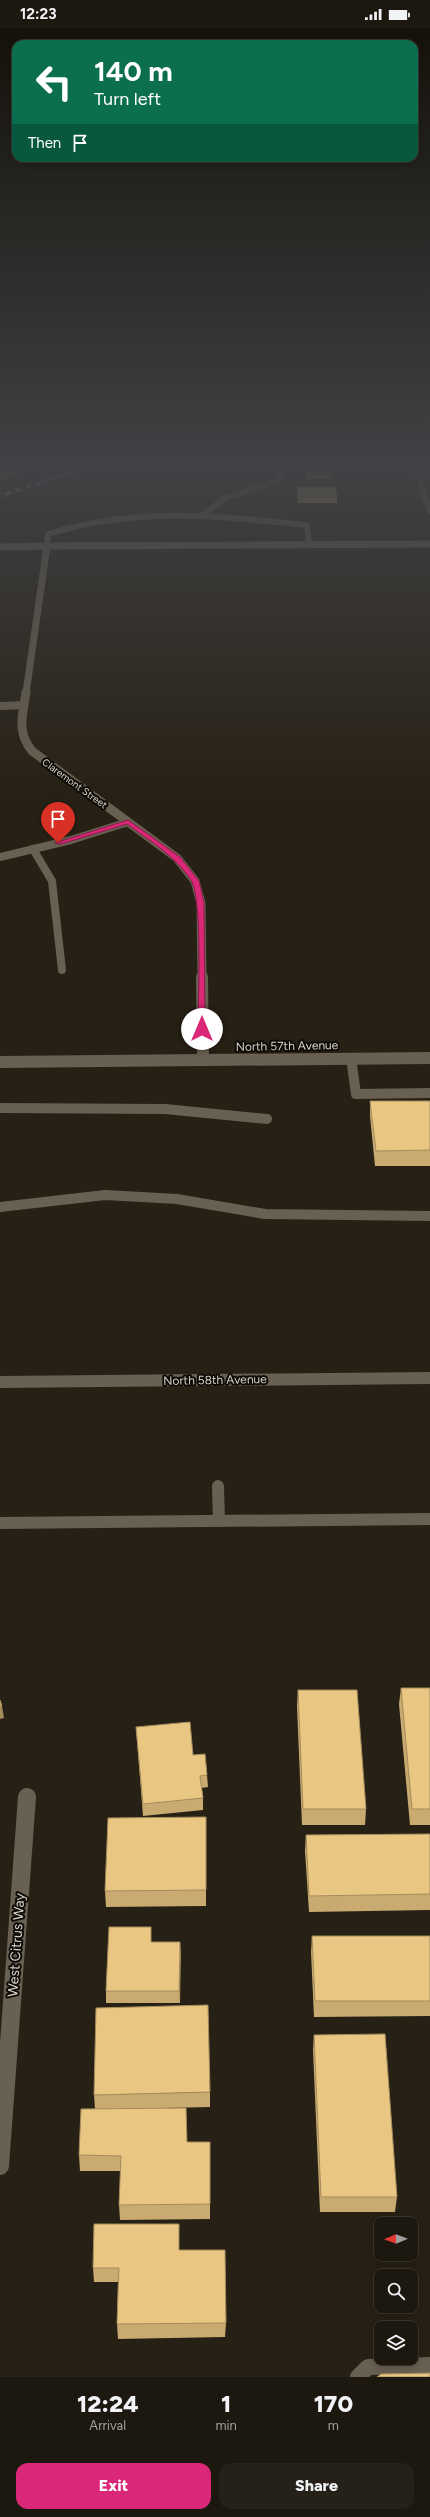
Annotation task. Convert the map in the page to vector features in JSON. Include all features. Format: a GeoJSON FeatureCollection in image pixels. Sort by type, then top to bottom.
{"type":"FeatureCollection","features":[{"type":"Feature","properties":{"kind":"street","name":"Claremont Street"},"geometry":{"type":"LineString","coordinates":[[43,577],[21,726],[23,740],[32,751],[177,858],[195,881],[201,903],[202,1060]]}},
{"type":"Feature","properties":{"kind":"street","name":"North 57th Avenue"},"geometry":{"type":"LineString","coordinates":[[0,1062],[430,1058]]}},
{"type":"Feature","properties":{"kind":"street","name":"West Citrus Way"},"geometry":{"type":"LineString","coordinates":[[0,2166],[27,1797]]}},
{"type":"Feature","properties":{"kind":"lane"},"geometry":{"type":"LineString","coordinates":[[0,706],[24,705]]}},
{"type":"Feature","properties":{"kind":"lane"},"geometry":{"type":"LineString","coordinates":[[0,857],[128,822]]}},
{"type":"Feature","properties":{"kind":"lane"},"geometry":{"type":"LineString","coordinates":[[33,849],[52,881],[62,970]]}},
{"type":"Feature","properties":{"kind":"lane"},"geometry":{"type":"LineString","coordinates":[[351,1058],[356,1094],[430,1093]]}},
{"type":"Feature","properties":{"kind":"lane"},"geometry":{"type":"LineString","coordinates":[[0,1108],[165,1109],[267,1119]]}},
{"type":"Feature","properties":{"kind":"lane"},"geometry":{"type":"LineString","coordinates":[[0,1207],[105,1195],[177,1199],[265,1214],[430,1216]]}},
{"type":"Feature","properties":{"kind":"lane","name":"North 58th Avenue"},"geometry":{"type":"LineString","coordinates":[[0,1382],[430,1378]]}},
{"type":"Feature","properties":{"kind":"lane"},"geometry":{"type":"LineString","coordinates":[[218,1486],[219,1521]]}},
{"type":"Feature","properties":{"kind":"lane"},"geometry":{"type":"LineString","coordinates":[[0,1523],[430,1519]]}},
{"type":"Feature","properties":{"kind":"lane"},"geometry":{"type":"LineString","coordinates":[[358,2377],[368,2367],[430,2366]]}},
{"type":"Feature","properties":{"kind":"building"},"geometry":{"type":"Polygon","coordinates":[[[370,1101],[430,1101],[430,1150],[376,1151],[370,1101]]]}},
{"type":"Feature","properties":{"kind":"building"},"geometry":{"type":"Polygon","coordinates":[[[401,1688],[430,1688],[430,1809],[412,1809],[401,1688]]]}},
{"type":"Feature","properties":{"kind":"building"},"geometry":{"type":"Polygon","coordinates":[[[298,1690],[357,1690],[366,1809],[303,1809],[298,1690]]]}},
{"type":"Feature","properties":{"kind":"building"},"geometry":{"type":"Polygon","coordinates":[[[190,1722],[193,1755],[205,1754],[207,1775],[200,1776],[203,1798],[143,1804],[136,1727],[190,1722]]]}},
{"type":"Feature","properties":{"kind":"building"},"geometry":{"type":"Polygon","coordinates":[[[206,1817],[206,1890],[105,1891],[108,1818],[206,1817]]]}},
{"type":"Feature","properties":{"kind":"building"},"geometry":{"type":"Polygon","coordinates":[[[430,1834],[430,1894],[309,1896],[306,1835],[430,1834]]]}},
{"type":"Feature","properties":{"kind":"building"},"geometry":{"type":"Polygon","coordinates":[[[109,1927],[151,1927],[151,1942],[180,1942],[179,1991],[106,1991],[109,1927]]]}},
{"type":"Feature","properties":{"kind":"building"},"geometry":{"type":"Polygon","coordinates":[[[312,1936],[430,1936],[430,2001],[315,2001],[312,1936]]]}},
{"type":"Feature","properties":{"kind":"building"},"geometry":{"type":"Polygon","coordinates":[[[208,2005],[210,2092],[94,2095],[96,2008],[208,2005]]]}},
{"type":"Feature","properties":{"kind":"building"},"geometry":{"type":"Polygon","coordinates":[[[385,2034],[397,2197],[321,2197],[314,2035],[385,2034]]]}},
{"type":"Feature","properties":{"kind":"building"},"geometry":{"type":"Polygon","coordinates":[[[186,2108],[187,2142],[210,2142],[210,2204],[119,2205],[121,2156],[79,2155],[81,2109],[186,2108]]]}},
{"type":"Feature","properties":{"kind":"building"},"geometry":{"type":"Polygon","coordinates":[[[94,2224],[179,2224],[179,2250],[225,2250],[226,2323],[117,2324],[119,2268],[93,2268],[94,2224]]]}},
{"type":"Feature","properties":{"kind":"building"},"geometry":{"type":"Polygon","coordinates":[[[430,2373],[430,2377],[377,2377],[381,2374],[430,2373]]]}},
{"type":"Feature","properties":{"kind":"route"},"geometry":{"type":"LineString","coordinates":[[58,843],[128,822],[177,858],[195,881],[201,903],[202,1029]]}}]}
